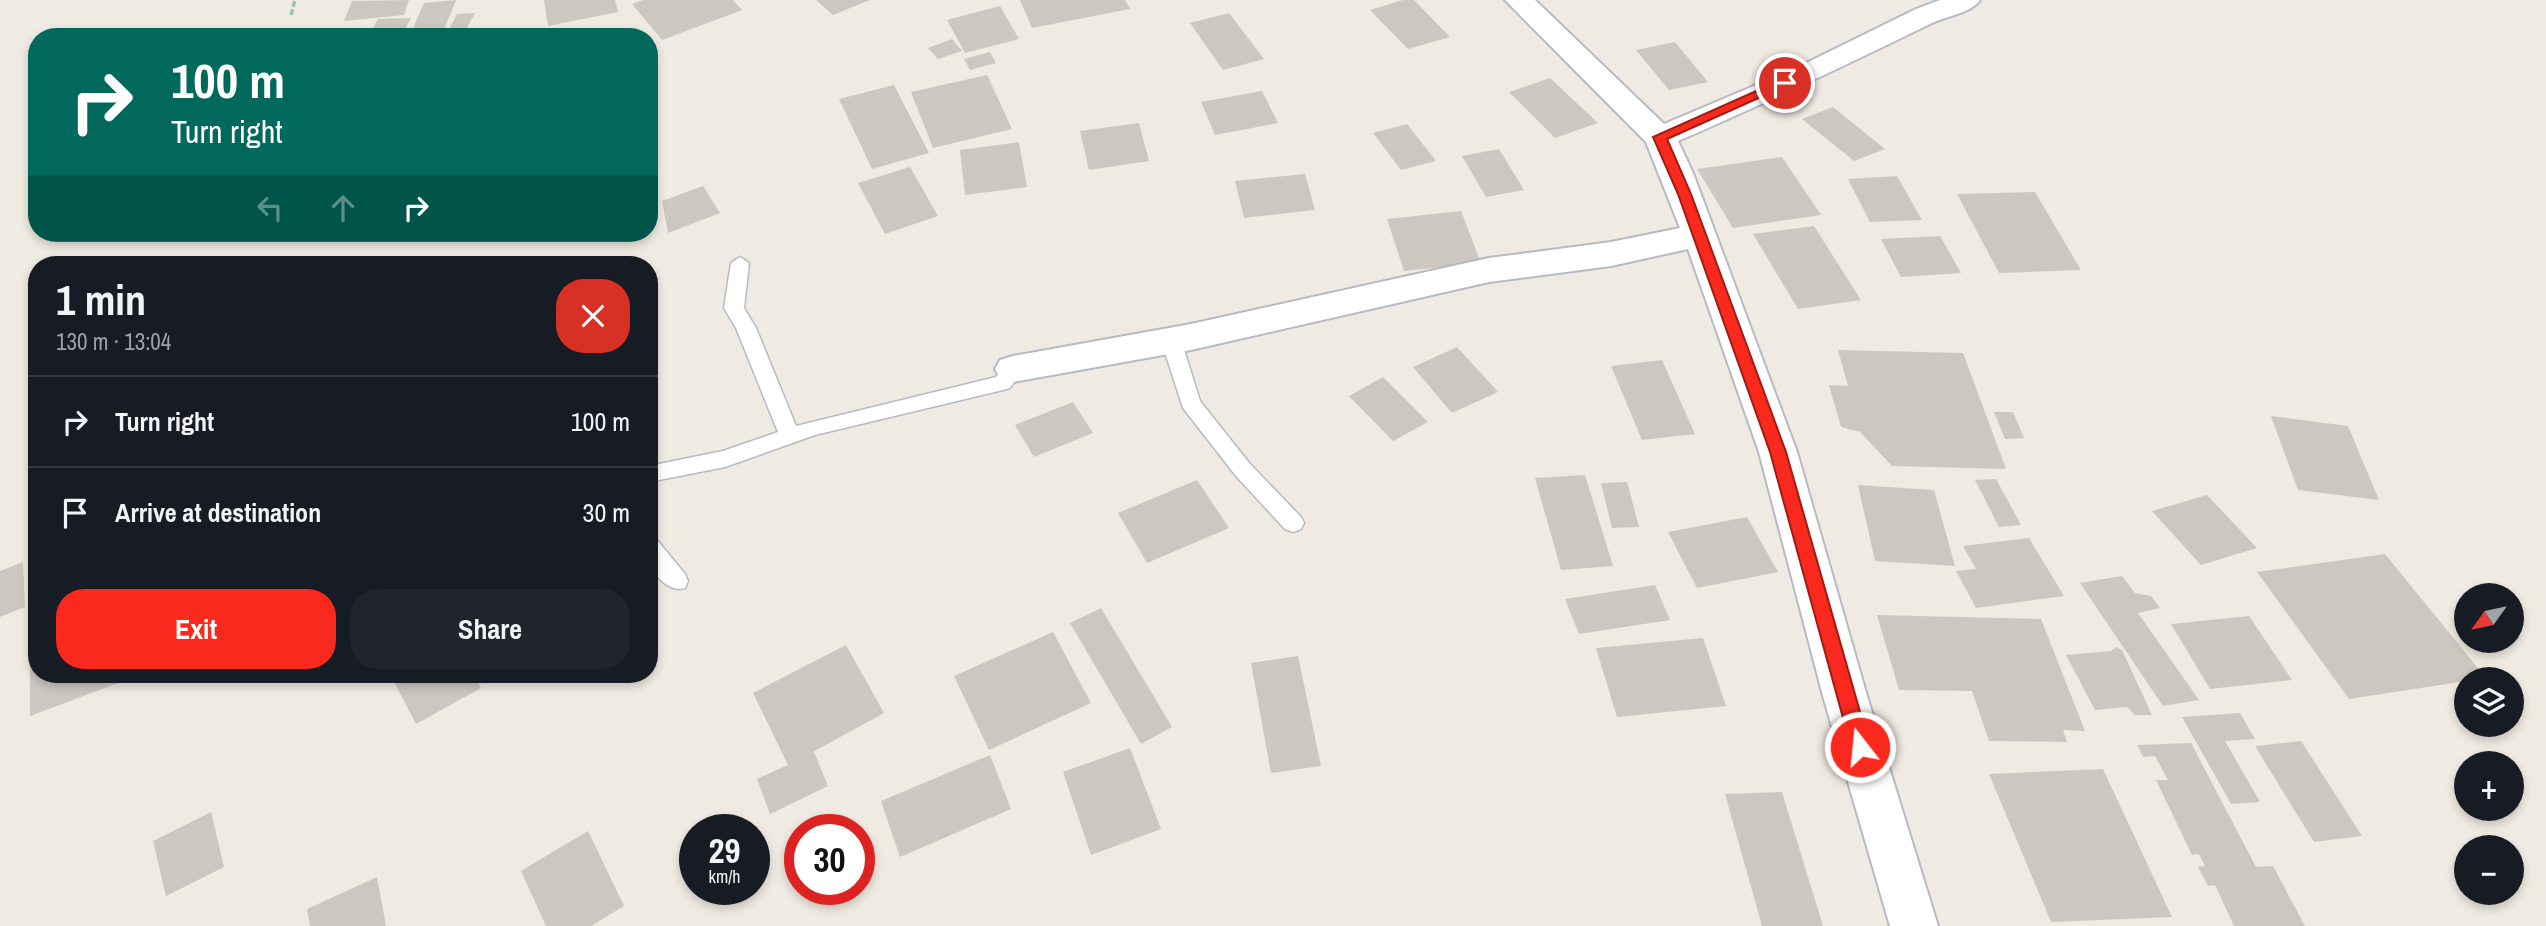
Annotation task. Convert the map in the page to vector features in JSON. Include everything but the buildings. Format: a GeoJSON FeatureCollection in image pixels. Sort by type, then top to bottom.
{"type":"FeatureCollection","features":[{"type":"Feature","properties":{"kind":"street"},"geometry":{"type":"LineString","coordinates":[[1519,0],[1660,137],[1700,235],[1778,452],[1845,696],[1914,926]]}},
{"type":"Feature","properties":{"kind":"street"},"geometry":{"type":"LineString","coordinates":[[1660,137],[1805,75],[1926,15],[1966,0]]}},
{"type":"Feature","properties":{"kind":"street"},"geometry":{"type":"LineString","coordinates":[[1013,369],[1171,340],[1489,270],[1611,254],[1700,235]]}},
{"type":"Feature","properties":{"kind":"lane"},"geometry":{"type":"LineString","coordinates":[[740,262],[734,307],[746,328],[790,436]]}},
{"type":"Feature","properties":{"kind":"lane"},"geometry":{"type":"LineString","coordinates":[[1171,340],[1186,381],[1190,402],[1243,470],[1293,523]]}},
{"type":"Feature","properties":{"kind":"lane"},"geometry":{"type":"LineString","coordinates":[[658,472],[725,459],[812,428],[1003,383],[1013,369]]}},
{"type":"Feature","properties":{"kind":"lane"},"geometry":{"type":"LineString","coordinates":[[658,557],[677,581]]}},
{"type":"Feature","properties":{"kind":"path"},"geometry":{"type":"LineString","coordinates":[[290,15],[295,0]]}},
{"type":"Feature","properties":{"kind":"route"},"geometry":{"type":"LineString","coordinates":[[1785,83],[1660,137],[1685,194],[1778,452],[1860,747]]}}]}
